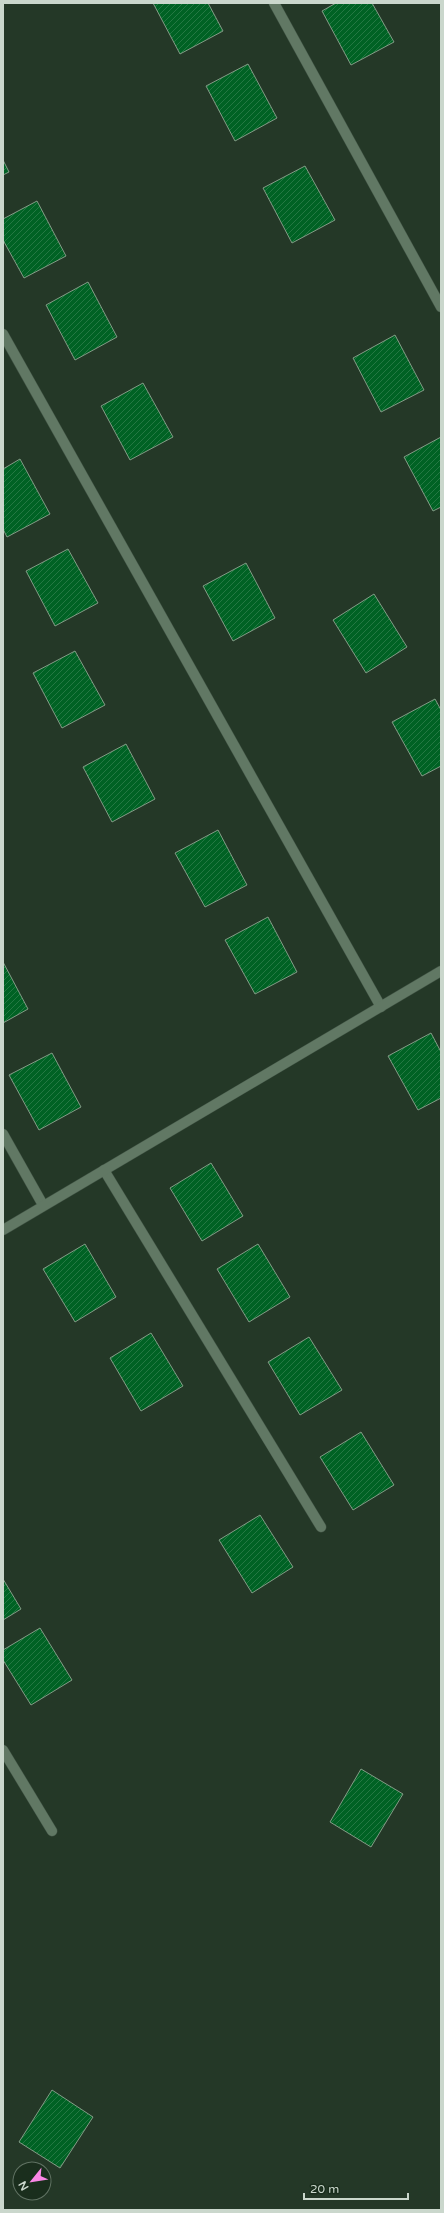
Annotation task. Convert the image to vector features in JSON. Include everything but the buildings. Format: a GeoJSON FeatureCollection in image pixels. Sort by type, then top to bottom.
{"type":"FeatureCollection","features":[{"type":"Feature","properties":{"kind":"street"},"geometry":{"type":"LineString","coordinates":[[274,3],[441,307]]}},
{"type":"Feature","properties":{"kind":"street"},"geometry":{"type":"LineString","coordinates":[[3,334],[381,1007]]}},
{"type":"Feature","properties":{"kind":"street"},"geometry":{"type":"LineString","coordinates":[[3,1230],[441,971]]}},
{"type":"Feature","properties":{"kind":"street"},"geometry":{"type":"LineString","coordinates":[[3,1134],[43,1205]]}},
{"type":"Feature","properties":{"kind":"street"},"geometry":{"type":"LineString","coordinates":[[104,1170],[321,1527]]}},
{"type":"Feature","properties":{"kind":"street"},"geometry":{"type":"LineString","coordinates":[[3,1750],[52,1830]]}}]}
